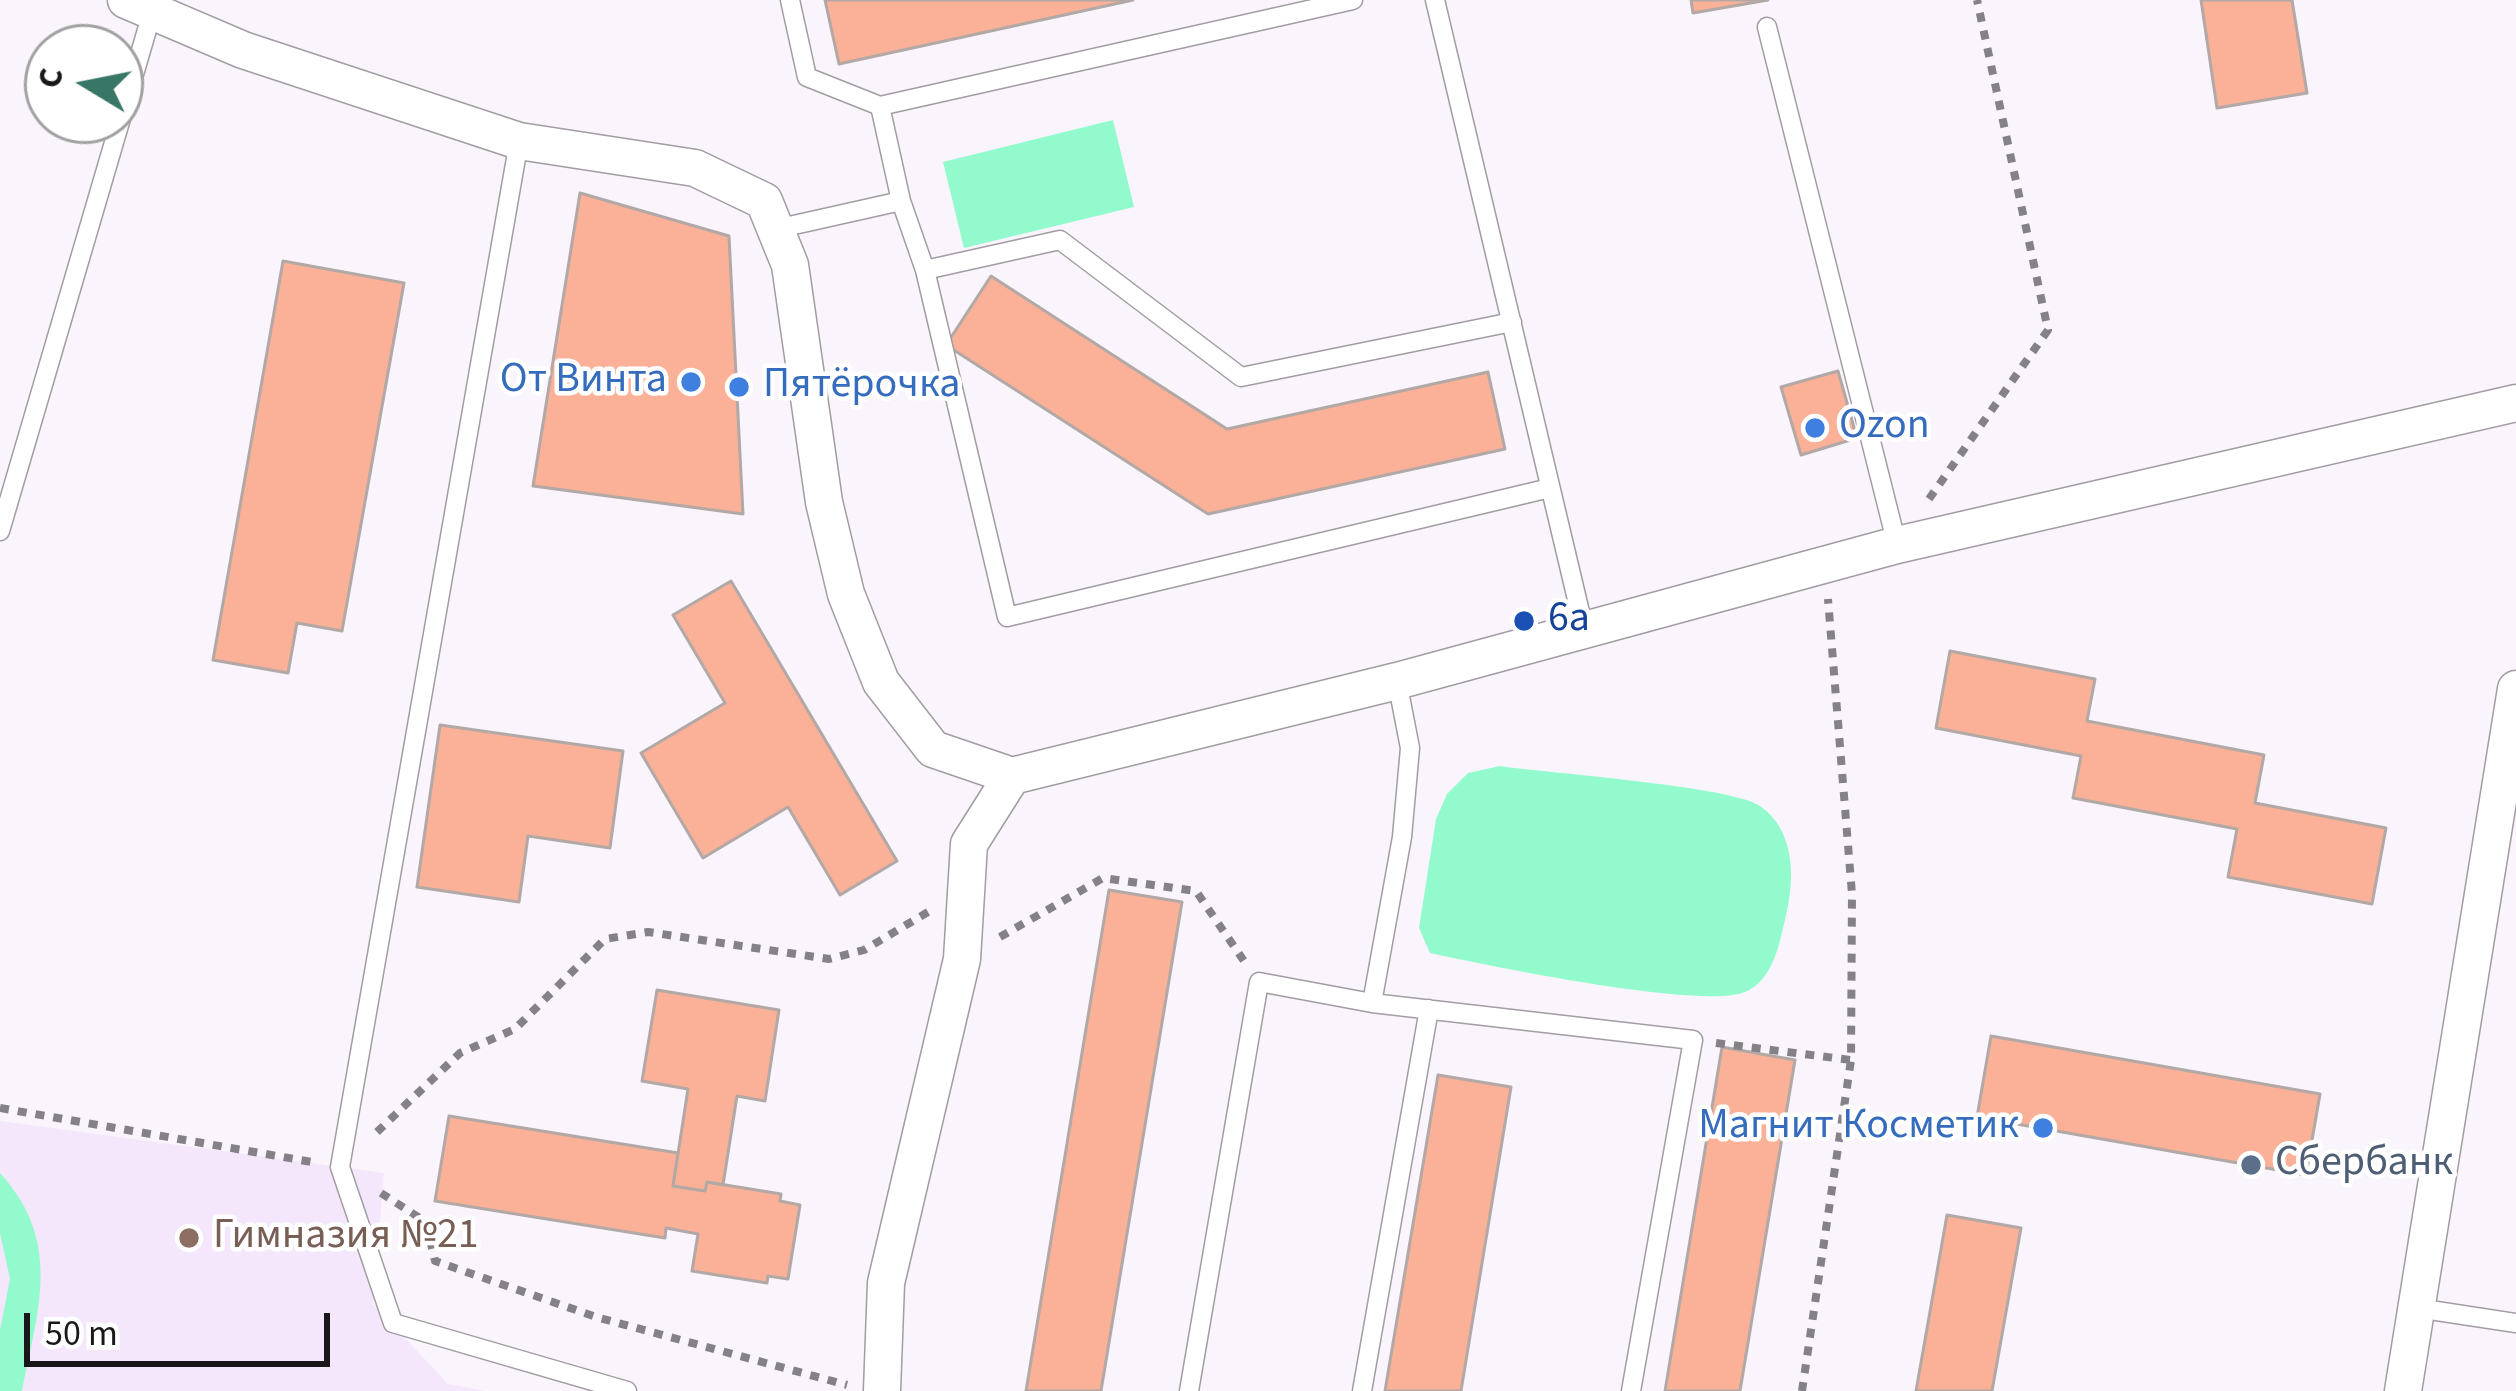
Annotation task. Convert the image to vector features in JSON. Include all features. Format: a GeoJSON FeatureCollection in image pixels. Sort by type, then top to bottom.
{"type":"FeatureCollection","features":[{"type":"Feature","properties":{"kind":"street"},"geometry":{"type":"LineString","coordinates":[[145,4],[243,50],[519,141],[695,167],[764,201],[790,265],[824,502],[846,594],[881,682],[933,748],[1012,776],[1397,681],[1897,545],[2516,404]]}},
{"type":"Feature","properties":{"kind":"street"},"geometry":{"type":"LineString","coordinates":[[2403,1391],[2512,745],[2516,689]]}},
{"type":"Feature","properties":{"kind":"street"},"geometry":{"type":"LineString","coordinates":[[882,1391],[886,1283],[962,959],[969,844],[1012,776]]}},
{"type":"Feature","properties":{"kind":"lane"},"geometry":{"type":"LineString","coordinates":[[790,0],[807,76],[880,106],[1353,0]]}},
{"type":"Feature","properties":{"kind":"lane"},"geometry":{"type":"LineString","coordinates":[[1435,0],[1584,629]]}},
{"type":"Feature","properties":{"kind":"lane"},"geometry":{"type":"LineString","coordinates":[[0,531],[145,4]]}},
{"type":"Feature","properties":{"kind":"lane"},"geometry":{"type":"LineString","coordinates":[[1767,27],[1897,545]]}},
{"type":"Feature","properties":{"kind":"lane"},"geometry":{"type":"LineString","coordinates":[[880,106],[901,201],[925,270],[1007,617],[1550,488]]}},
{"type":"Feature","properties":{"kind":"lane"},"geometry":{"type":"LineString","coordinates":[[519,141],[340,1167],[393,1323],[628,1391]]}},
{"type":"Feature","properties":{"kind":"lane"},"geometry":{"type":"LineString","coordinates":[[776,229],[901,201]]}},
{"type":"Feature","properties":{"kind":"lane"},"geometry":{"type":"LineString","coordinates":[[925,270],[1060,240],[1241,377],[1512,322]]}},
{"type":"Feature","properties":{"kind":"lane"},"geometry":{"type":"LineString","coordinates":[[1372,1003],[1402,837],[1410,748],[1397,681]]}},
{"type":"Feature","properties":{"kind":"lane"},"geometry":{"type":"LineString","coordinates":[[1189,1391],[1259,982],[1372,1003],[1693,1040],[1631,1391]]}},
{"type":"Feature","properties":{"kind":"lane"},"geometry":{"type":"LineString","coordinates":[[1362,1391],[1429,1009]]}},
{"type":"Feature","properties":{"kind":"lane"},"geometry":{"type":"LineString","coordinates":[[2417,1308],[2516,1323]]}},
{"type":"Feature","properties":{"kind":"path"},"geometry":{"type":"LineString","coordinates":[[1897,545],[2048,330],[1976,0]]}},
{"type":"Feature","properties":{"kind":"path"},"geometry":{"type":"LineString","coordinates":[[1802,1391],[1851,1060],[1852,894],[1825,563]]}},
{"type":"Feature","properties":{"kind":"path"},"geometry":{"type":"LineString","coordinates":[[340,1167],[460,1053],[514,1029],[604,940],[648,932],[829,959],[864,950],[944,902],[962,959],[1102,878],[1196,892],[1259,982]]}},
{"type":"Feature","properties":{"kind":"path"},"geometry":{"type":"LineString","coordinates":[[1693,1040],[1851,1060]]}},
{"type":"Feature","properties":{"kind":"path"},"geometry":{"type":"LineString","coordinates":[[0,1108],[340,1167],[426,1222],[435,1262],[596,1317],[867,1391]]}},
{"type":"Feature","properties":{"kind":"shaded area","name":"Гимназия №21"},"geometry":{"type":"Polygon","coordinates":[[[0,1121],[384,1173],[373,1304],[448,1384],[486,1391],[0,1391],[0,1121]]]}},
{"type":"Feature","properties":{"kind":"green space"},"geometry":{"type":"Polygon","coordinates":[[[1113,120],[1134,207],[964,248],[943,162],[1113,120]]]}},
{"type":"Feature","properties":{"kind":"green space"},"geometry":{"type":"Polygon","coordinates":[[[1500,766],[1677,786],[1760,806],[1780,828],[1791,871],[1781,936],[1763,979],[1745,992],[1685,995],[1592,984],[1430,953],[1419,928],[1436,819],[1447,794],[1468,773],[1500,766]]]}},
{"type":"Feature","properties":{"kind":"green space"},"geometry":{"type":"Polygon","coordinates":[[[0,1173],[20,1199],[39,1251],[39,1305],[22,1391],[0,1391],[0,1330],[10,1279],[0,1233],[0,1173]]]}},
{"type":"Feature","properties":{"kind":"building"},"geometry":{"type":"Polygon","coordinates":[[[825,0],[1133,0],[839,64],[825,0]]]}},
{"type":"Feature","properties":{"kind":"building"},"geometry":{"type":"Polygon","coordinates":[[[1691,0],[1768,0],[1693,13],[1691,0]]]}},
{"type":"Feature","properties":{"kind":"building"},"geometry":{"type":"Polygon","coordinates":[[[2201,0],[2292,0],[2307,93],[2217,108],[2201,0]]]}},
{"type":"Feature","properties":{"kind":"building"},"geometry":{"type":"Polygon","coordinates":[[[580,193],[729,236],[743,514],[533,486],[580,193]]]}},
{"type":"Feature","properties":{"kind":"building"},"geometry":{"type":"Polygon","coordinates":[[[283,261],[404,283],[342,631],[297,623],[288,673],[213,660],[283,261]]]}},
{"type":"Feature","properties":{"kind":"building"},"geometry":{"type":"Polygon","coordinates":[[[991,276],[1227,429],[1488,372],[1505,449],[1208,514],[946,345],[991,276]]]}},
{"type":"Feature","properties":{"kind":"building"},"geometry":{"type":"Polygon","coordinates":[[[1838,371],[1857,438],[1801,455],[1781,387],[1838,371]]]}},
{"type":"Feature","properties":{"kind":"building"},"geometry":{"type":"Polygon","coordinates":[[[731,581],[897,861],[840,895],[788,807],[703,858],[641,753],[725,703],[673,615],[731,581]]]}},
{"type":"Feature","properties":{"kind":"building"},"geometry":{"type":"Polygon","coordinates":[[[1950,651],[2095,679],[2087,721],[2264,755],[2255,803],[2386,828],[2372,904],[2228,877],[2237,829],[2073,798],[2081,756],[1936,728],[1950,651]]]}},
{"type":"Feature","properties":{"kind":"building"},"geometry":{"type":"Polygon","coordinates":[[[440,725],[623,751],[610,848],[528,836],[519,902],[417,887],[440,725]]]}},
{"type":"Feature","properties":{"kind":"building"},"geometry":{"type":"Polygon","coordinates":[[[1109,890],[1182,902],[1101,1391],[1026,1391],[1109,890]]]}},
{"type":"Feature","properties":{"kind":"building"},"geometry":{"type":"Polygon","coordinates":[[[657,990],[779,1010],[765,1101],[737,1096],[723,1185],[707,1182],[705,1191],[673,1186],[688,1089],[642,1081],[657,990]]]}},
{"type":"Feature","properties":{"kind":"building"},"geometry":{"type":"Polygon","coordinates":[[[1991,1036],[2320,1094],[2306,1175],[1977,1117],[1991,1036]]]}},
{"type":"Feature","properties":{"kind":"building"},"geometry":{"type":"Polygon","coordinates":[[[1722,1047],[1795,1060],[1740,1391],[1665,1391],[1722,1047]]]}},
{"type":"Feature","properties":{"kind":"building"},"geometry":{"type":"Polygon","coordinates":[[[1438,1075],[1511,1087],[1461,1391],[1385,1391],[1438,1075]]]}},
{"type":"Feature","properties":{"kind":"building"},"geometry":{"type":"Polygon","coordinates":[[[449,1116],[678,1153],[673,1186],[705,1191],[707,1182],[781,1194],[780,1201],[800,1205],[788,1279],[768,1276],[767,1283],[692,1271],[698,1234],[666,1228],[665,1238],[435,1201],[449,1116]]]}},
{"type":"Feature","properties":{"kind":"building"},"geometry":{"type":"Polygon","coordinates":[[[1947,1215],[2021,1228],[1992,1391],[1916,1391],[1947,1215]]]}},
{"type":"Feature","properties":{"kind":"place","name":"От Винта"},"geometry":{"type":"Point","coordinates":[691,382]}},
{"type":"Feature","properties":{"kind":"place","name":"Пятёрочка"},"geometry":{"type":"Point","coordinates":[739,387]}},
{"type":"Feature","properties":{"kind":"place","name":"Ozon"},"geometry":{"type":"Point","coordinates":[1815,428]}},
{"type":"Feature","properties":{"kind":"place","name":"6а"},"geometry":{"type":"Point","coordinates":[1524,621]}},
{"type":"Feature","properties":{"kind":"place","name":"Магнит Косметик"},"geometry":{"type":"Point","coordinates":[2043,1128]}},
{"type":"Feature","properties":{"kind":"place","name":"Сбербанк"},"geometry":{"type":"Point","coordinates":[2251,1165]}},
{"type":"Feature","properties":{"kind":"place","name":"Гимназия №21"},"geometry":{"type":"Point","coordinates":[189,1238]}}]}
